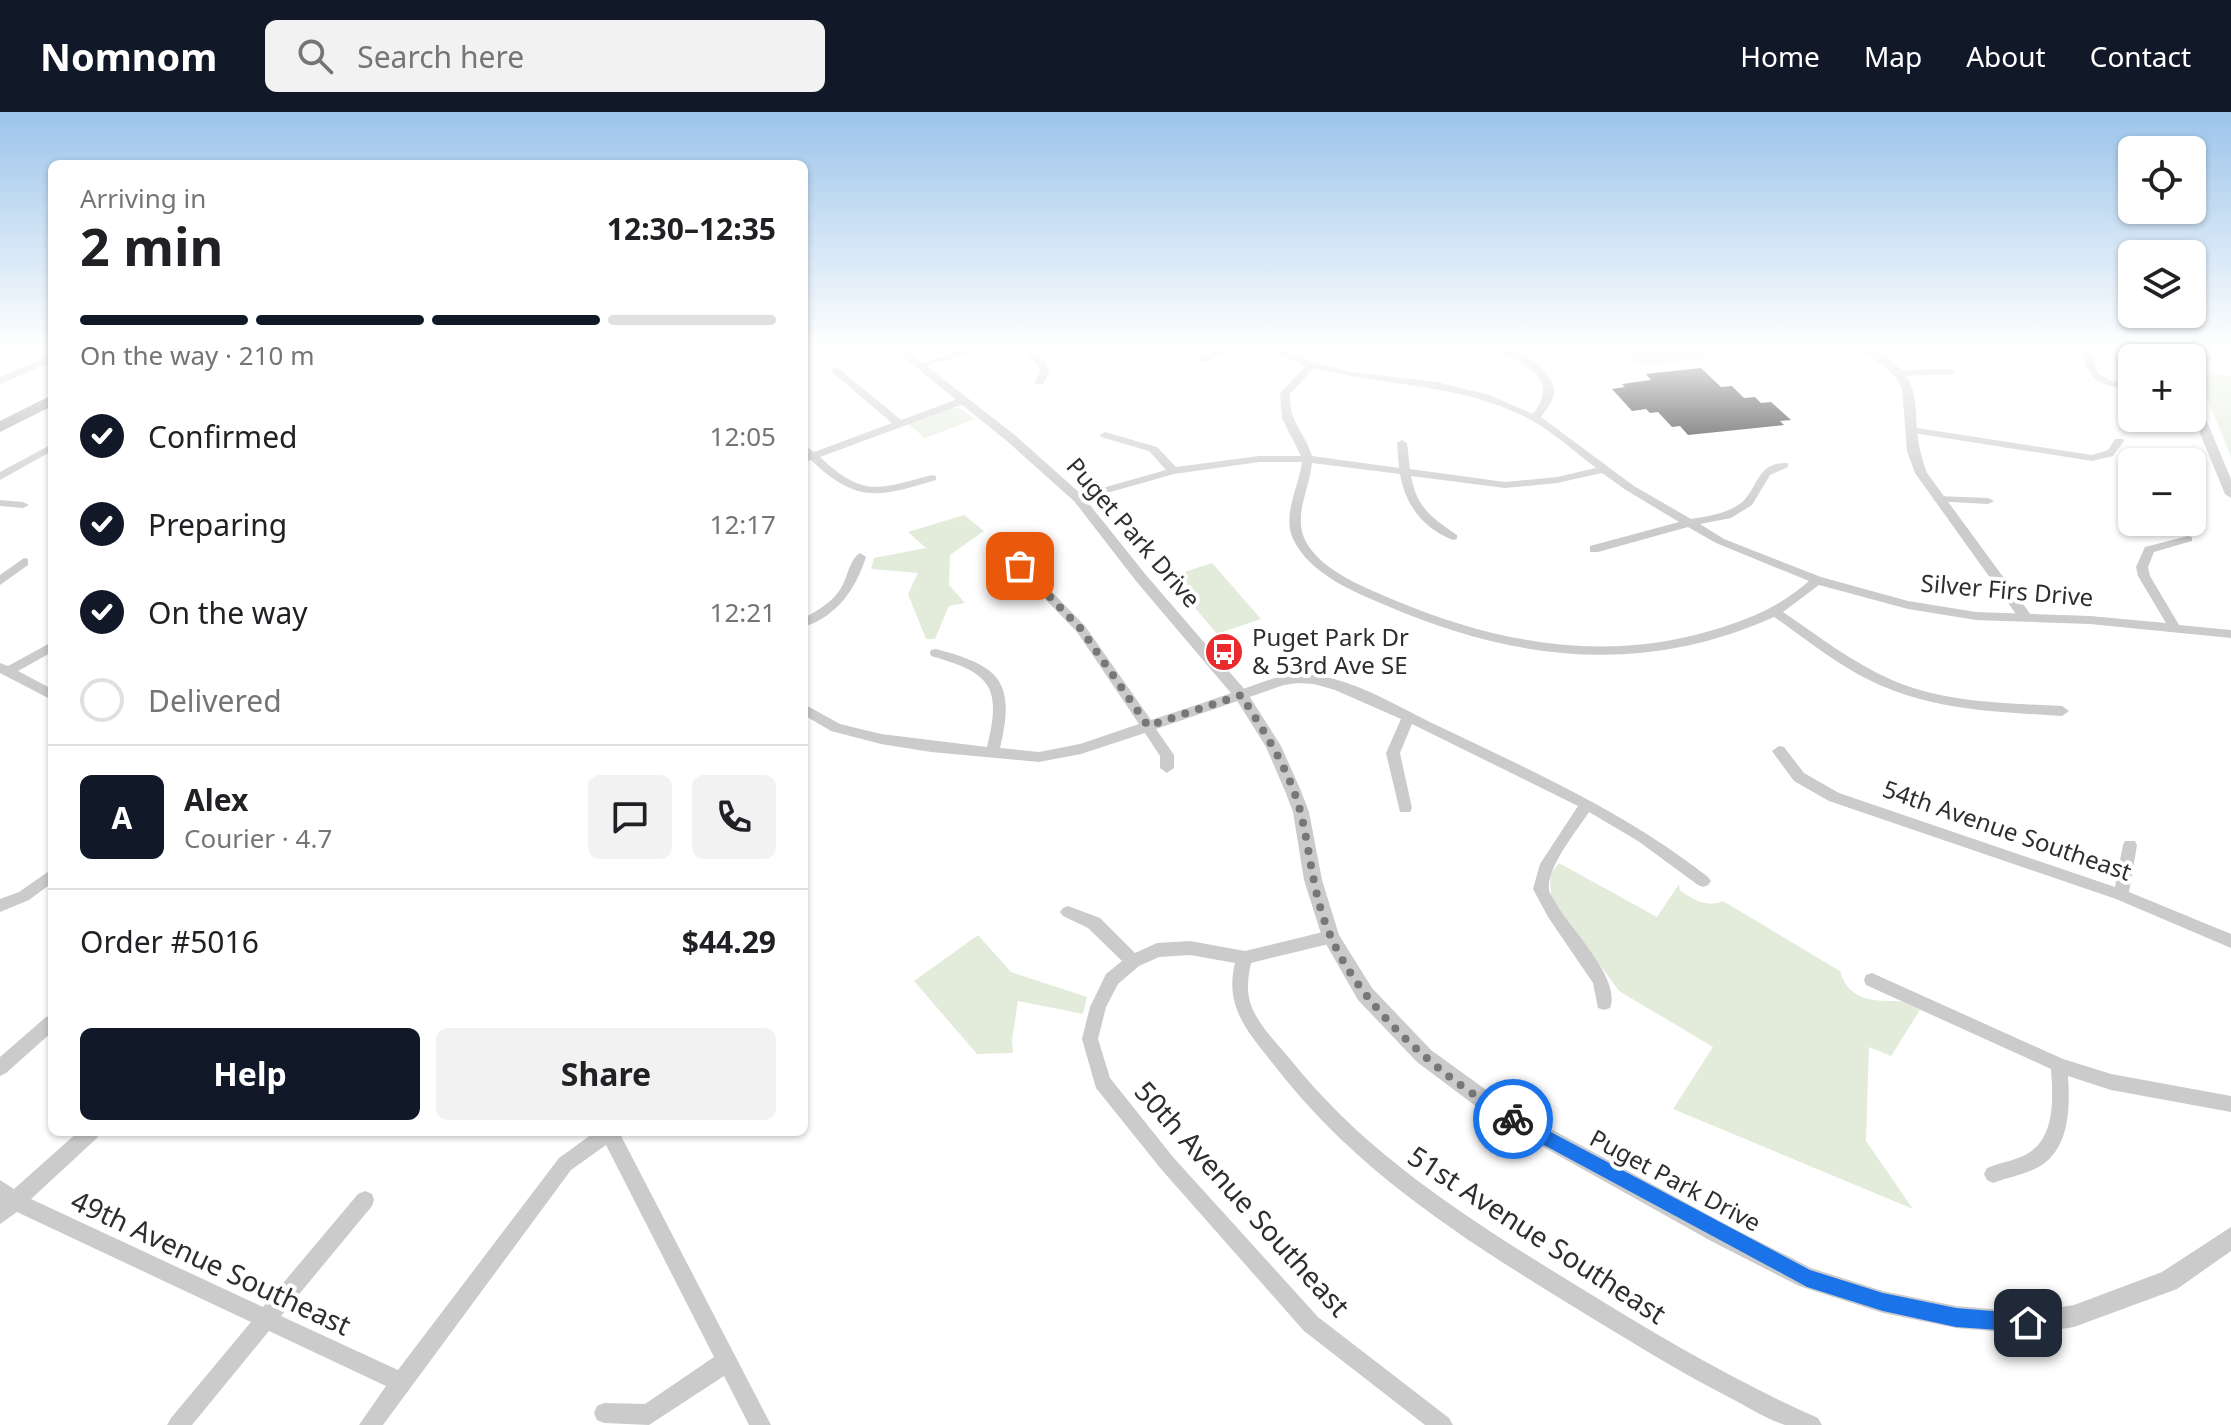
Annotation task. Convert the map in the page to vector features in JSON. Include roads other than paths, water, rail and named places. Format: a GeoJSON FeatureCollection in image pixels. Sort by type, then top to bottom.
{"type":"FeatureCollection","features":[{"type":"Feature","properties":{"kind":"main road"},"geometry":{"type":"LineString","coordinates":[[0,427],[38,407]]}},
{"type":"Feature","properties":{"kind":"street"},"geometry":{"type":"LineString","coordinates":[[879,407],[898,423]]}},
{"type":"Feature","properties":{"kind":"street"},"geometry":{"type":"LineString","coordinates":[[808,454],[944,407]]}},
{"type":"Feature","properties":{"kind":"street","name":"Puget Park Drive"},"geometry":{"type":"LineString","coordinates":[[970,407],[1012,439],[1078,498],[1151,590],[1241,695],[1273,746],[1293,791],[1301,812],[1313,880],[1331,937],[1365,994],[1424,1056],[1500,1112],[1807,1278],[1883,1302],[1956,1317],[2028,1323],[2074,1316],[2169,1281],[2231,1238]]}},
{"type":"Feature","properties":{"kind":"street"},"geometry":{"type":"LineString","coordinates":[[1285,407],[1307,459],[1294,515],[1298,538],[1314,557],[1349,584],[1414,615],[1508,642],[1578,653],[1644,651],[1701,640],[1777,613],[1817,580]]}},
{"type":"Feature","properties":{"kind":"street","name":"Silver Firs Drive"},"geometry":{"type":"LineString","coordinates":[[1509,407],[1535,418],[1604,469],[1688,523],[1759,559],[1817,580],[1908,605],[1976,616],[2174,627],[2231,634]]}},
{"type":"Feature","properties":{"kind":"street"},"geometry":{"type":"LineString","coordinates":[[1535,418],[1546,407]]}},
{"type":"Feature","properties":{"kind":"street"},"geometry":{"type":"LineString","coordinates":[[1912,407],[1911,450],[1938,499],[2026,618]]}},
{"type":"Feature","properties":{"kind":"street"},"geometry":{"type":"LineString","coordinates":[[1911,430],[2092,458],[2107,456],[2115,450],[2119,441]]}},
{"type":"Feature","properties":{"kind":"street"},"geometry":{"type":"LineString","coordinates":[[2206,430],[2225,470],[2231,494]]}},
{"type":"Feature","properties":{"kind":"street"},"geometry":{"type":"LineString","coordinates":[[1105,435],[1153,449],[1173,471]]}},
{"type":"Feature","properties":{"kind":"street"},"geometry":{"type":"LineString","coordinates":[[1402,443],[1409,498],[1425,519],[1453,537]]}},
{"type":"Feature","properties":{"kind":"street"},"geometry":{"type":"LineString","coordinates":[[0,477],[48,449]]}},
{"type":"Feature","properties":{"kind":"street"},"geometry":{"type":"LineString","coordinates":[[808,455],[847,486],[857,490],[884,490],[932,478]]}},
{"type":"Feature","properties":{"kind":"street"},"geometry":{"type":"LineString","coordinates":[[1078,498],[1173,471],[1248,460],[1307,459],[1505,485],[1557,480],[1604,469]]}},
{"type":"Feature","properties":{"kind":"street"},"geometry":{"type":"LineString","coordinates":[[1594,549],[1688,523],[1727,516],[1748,503],[1766,473],[1784,465]]}},
{"type":"Feature","properties":{"kind":"street"},"geometry":{"type":"LineString","coordinates":[[1938,499],[1988,501]]}},
{"type":"Feature","properties":{"kind":"street"},"geometry":{"type":"LineString","coordinates":[[0,503],[23,505]]}},
{"type":"Feature","properties":{"kind":"street"},"geometry":{"type":"LineString","coordinates":[[2174,627],[2144,576],[2142,567],[2149,550],[2188,539]]}},
{"type":"Feature","properties":{"kind":"street"},"geometry":{"type":"LineString","coordinates":[[808,621],[830,609],[849,591],[860,557]]}},
{"type":"Feature","properties":{"kind":"street"},"geometry":{"type":"LineString","coordinates":[[0,581],[24,562]]}},
{"type":"Feature","properties":{"kind":"street"},"geometry":{"type":"LineString","coordinates":[[1020,566],[1081,629],[1167,755],[1167,768]]}},
{"type":"Feature","properties":{"kind":"street"},"geometry":{"type":"LineString","coordinates":[[1777,613],[1860,670],[1892,685],[1929,697],[1973,705],[2062,711]]}},
{"type":"Feature","properties":{"kind":"street"},"geometry":{"type":"LineString","coordinates":[[4,669],[48,648]]}},
{"type":"Feature","properties":{"kind":"street"},"geometry":{"type":"LineString","coordinates":[[936,653],[982,668],[997,686],[1002,715],[992,753]]}},
{"type":"Feature","properties":{"kind":"street"},"geometry":{"type":"LineString","coordinates":[[4,669],[48,693]]}},
{"type":"Feature","properties":{"kind":"street"},"geometry":{"type":"LineString","coordinates":[[808,711],[836,728],[881,739],[1039,757],[1081,749],[1282,681],[1321,681],[1361,693],[1586,805],[1682,864],[1703,881]]}},
{"type":"Feature","properties":{"kind":"street"},"geometry":{"type":"LineString","coordinates":[[1405,808],[1393,753],[1408,717]]}},
{"type":"Feature","properties":{"kind":"street","name":"54th Avenue Southeast"},"geometry":{"type":"LineString","coordinates":[[1779,751],[1799,777],[1834,797],[2121,895],[2231,941]]}},
{"type":"Feature","properties":{"kind":"street"},"geometry":{"type":"LineString","coordinates":[[1586,805],[1545,868],[1541,889],[1553,913],[1601,981],[1604,1003]]}},
{"type":"Feature","properties":{"kind":"street"},"geometry":{"type":"LineString","coordinates":[[2121,895],[2130,845]]}},
{"type":"Feature","properties":{"kind":"street"},"geometry":{"type":"LineString","coordinates":[[0,906],[24,896],[48,878]]}},
{"type":"Feature","properties":{"kind":"street"},"geometry":{"type":"LineString","coordinates":[[1068,912],[1094,923],[1133,961],[1157,950],[1190,948],[1245,958],[1331,937]]}},
{"type":"Feature","properties":{"kind":"street","name":"51st Avenue Southeast"},"geometry":{"type":"LineString","coordinates":[[1245,958],[1241,1000],[1250,1019],[1323,1112],[1371,1160],[1434,1208],[1631,1331],[1779,1412],[1811,1425]]}},
{"type":"Feature","properties":{"kind":"street","name":"50th Avenue Southeast"},"geometry":{"type":"LineString","coordinates":[[1133,961],[1112,979],[1095,1018],[1090,1039],[1102,1082],[1167,1163],[1311,1324],[1442,1425]]}},
{"type":"Feature","properties":{"kind":"street"},"geometry":{"type":"LineString","coordinates":[[1872,980],[2059,1065],[2111,1082],[2231,1104]]}},
{"type":"Feature","properties":{"kind":"street"},"geometry":{"type":"LineString","coordinates":[[0,1068],[48,1026]]}},
{"type":"Feature","properties":{"kind":"street"},"geometry":{"type":"LineString","coordinates":[[1993,1174],[2037,1158],[2052,1138],[2062,1108],[2059,1065]]}},
{"type":"Feature","properties":{"kind":"street"},"geometry":{"type":"LineString","coordinates":[[5,1202],[86,1136]]}},
{"type":"Feature","properties":{"kind":"street"},"geometry":{"type":"LineString","coordinates":[[370,1425],[565,1164],[604,1136]]}},
{"type":"Feature","properties":{"kind":"street"},"geometry":{"type":"LineString","coordinates":[[612,1136],[760,1425]]}},
{"type":"Feature","properties":{"kind":"street"},"geometry":{"type":"LineString","coordinates":[[178,1425],[365,1200]]}},
{"type":"Feature","properties":{"kind":"street","name":"49th Avenue Southeast"},"geometry":{"type":"LineString","coordinates":[[5,1202],[402,1383]]}},
{"type":"Feature","properties":{"kind":"street"},"geometry":{"type":"LineString","coordinates":[[604,1413],[648,1415],[727,1361]]}},
{"type":"Feature","properties":{"kind":"place","name":"Puget Park Dr & 53rd Ave SE"},"geometry":{"type":"Point","coordinates":[1224,652]}}]}
